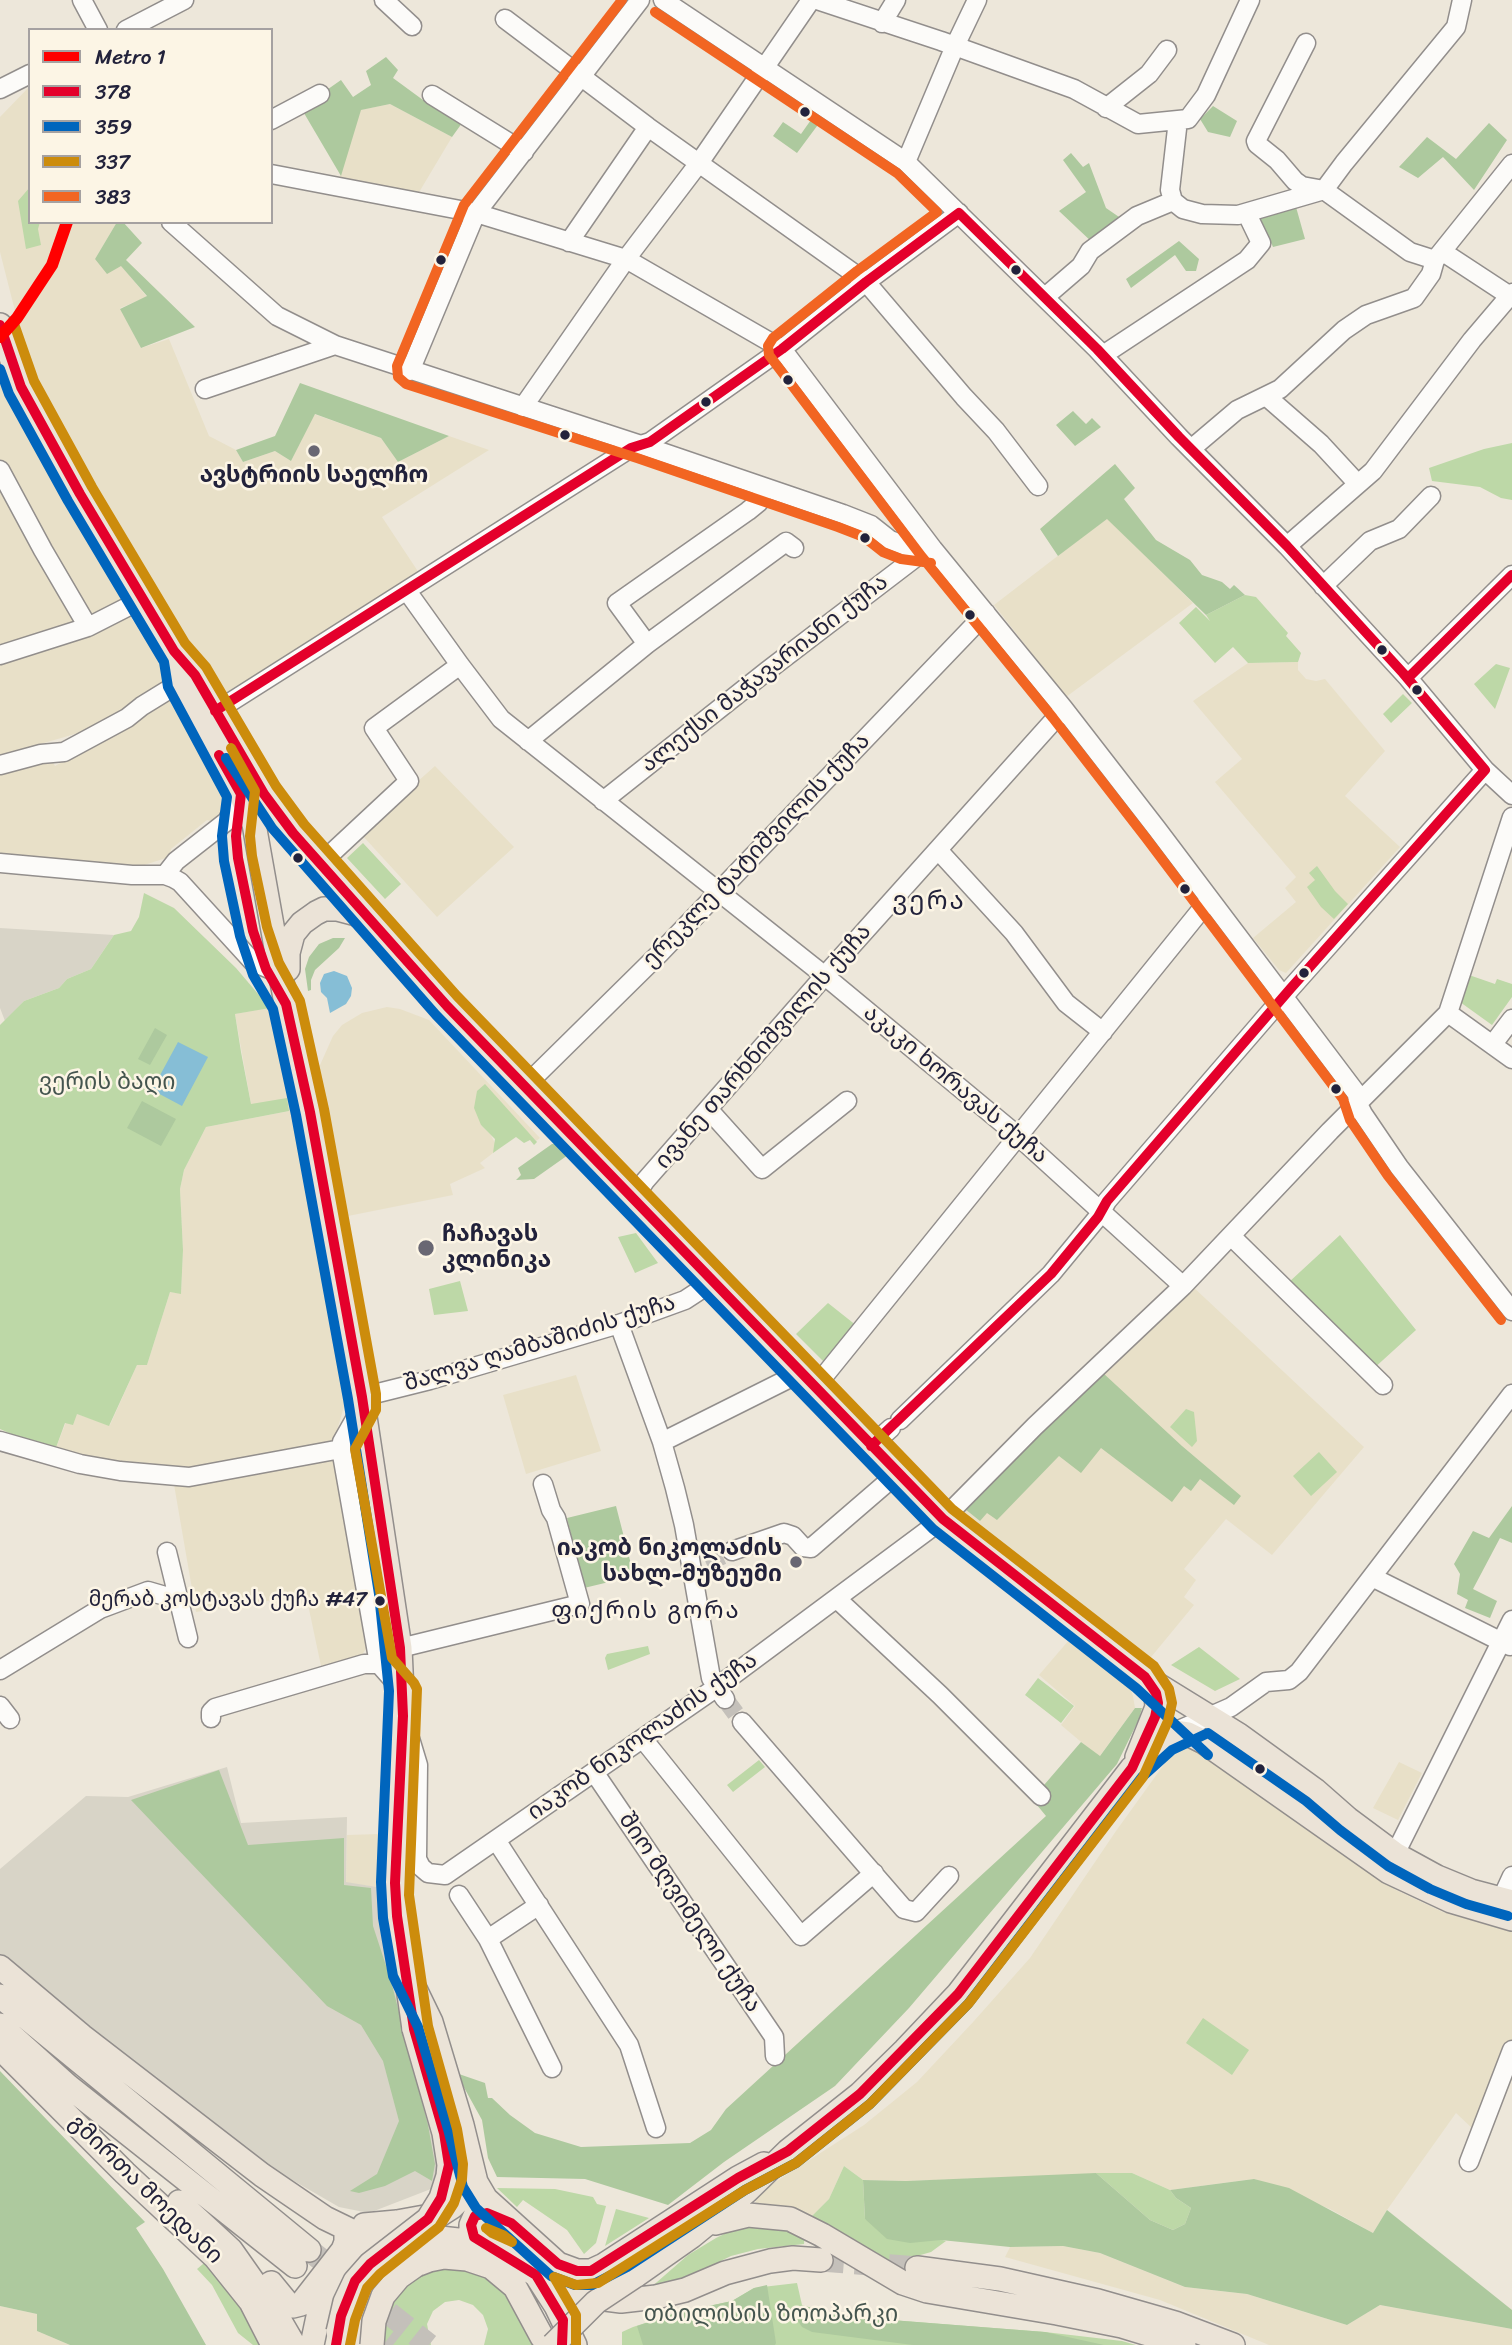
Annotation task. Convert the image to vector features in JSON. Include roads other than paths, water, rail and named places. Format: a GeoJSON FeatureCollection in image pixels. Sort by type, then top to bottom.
{"type":"FeatureCollection","features":[{"type":"Feature","properties":{"kind":"main road"},"geometry":{"type":"LineString","coordinates":[[1,333],[21,387],[80,494],[177,657],[195,675],[204,710],[241,794],[256,836],[363,1401],[400,1648],[403,1716],[409,1763],[395,1896],[414,2029],[444,2133],[449,2165],[441,2198],[428,2220],[370,2264],[355,2281],[345,2302],[341,2341]]}},
{"type":"Feature","properties":{"kind":"main road"},"geometry":{"type":"LineString","coordinates":[[177,657],[181,682],[283,820],[371,922],[447,1006],[943,1519],[1203,1720],[1315,1790],[1395,1854],[1437,1877],[1508,1907]]}},
{"type":"Feature","properties":{"kind":"main road"},"geometry":{"type":"LineString","coordinates":[[286,1004],[290,943],[302,923],[316,912],[329,908],[356,914],[371,922]]}},
{"type":"Feature","properties":{"kind":"main road"},"geometry":{"type":"LineString","coordinates":[[1132,1768],[1157,1707],[1156,1693],[1145,1677]]}},
{"type":"Feature","properties":{"kind":"main road"},"geometry":{"type":"LineString","coordinates":[[546,2342],[596,2302],[697,2232],[747,2191],[788,2151],[860,2094],[958,1994],[1132,1768],[1160,1741],[1174,1732],[1188,1734],[1204,1742],[1389,1872],[1451,1901],[1508,1907]]}},
{"type":"Feature","properties":{"kind":"main road"},"geometry":{"type":"LineString","coordinates":[[0,1967],[82,2036],[261,2175],[325,2218],[362,2236],[451,2239],[485,2245]]}},
{"type":"Feature","properties":{"kind":"main road"},"geometry":{"type":"LineString","coordinates":[[407,1972],[431,2022],[476,2182],[486,2199],[558,2264],[571,2270],[591,2271],[738,2178],[788,2151]]}},
{"type":"Feature","properties":{"kind":"main road"},"geometry":{"type":"LineString","coordinates":[[0,1974],[11,1997]]}},
{"type":"Feature","properties":{"kind":"main road"},"geometry":{"type":"LineString","coordinates":[[0,1984],[11,1997],[82,2036]]}},
{"type":"Feature","properties":{"kind":"main road","name":"გმირთა მოედანი"},"geometry":{"type":"LineString","coordinates":[[0,2025],[68,2086],[302,2258],[78,2061],[11,1997]]}},
{"type":"Feature","properties":{"kind":"main road","name":"გმირთა მოედანი"},"geometry":{"type":"LineString","coordinates":[[0,2048],[229,2272],[251,2302],[274,2345]]}},
{"type":"Feature","properties":{"kind":"main road","name":"გმირთა მოედანი"},"geometry":{"type":"LineString","coordinates":[[68,2086],[121,2148],[231,2250],[276,2314],[294,2345]]}},
{"type":"Feature","properties":{"kind":"main road"},"geometry":{"type":"LineString","coordinates":[[325,2218],[354,2225],[374,2225],[441,2214],[460,2199],[465,2186],[466,2151]]}},
{"type":"Feature","properties":{"kind":"main road"},"geometry":{"type":"LineString","coordinates":[[511,2223],[487,2213],[475,2216],[471,2231],[485,2245],[561,2289],[612,2301],[635,2300],[685,2290],[725,2273],[770,2261],[793,2258],[821,2260]]}},
{"type":"Feature","properties":{"kind":"main road"},"geometry":{"type":"LineString","coordinates":[[697,2232],[722,2220],[748,2215],[789,2219],[822,2235],[903,2283],[928,2291],[1122,2326],[1184,2345]]}},
{"type":"Feature","properties":{"kind":"main road"},"geometry":{"type":"LineString","coordinates":[[231,2250],[265,2276],[289,2305],[297,2306],[306,2299],[343,2250],[346,2230]]}},
{"type":"Feature","properties":{"kind":"main road"},"geometry":{"type":"LineString","coordinates":[[312,2345],[319,2312],[336,2281],[363,2254],[394,2238]]}},
{"type":"Feature","properties":{"kind":"main road"},"geometry":{"type":"LineString","coordinates":[[341,2341],[360,2296],[376,2273],[406,2252],[451,2239]]}},
{"type":"Feature","properties":{"kind":"main road"},"geometry":{"type":"LineString","coordinates":[[620,2255],[608,2275],[610,2287],[624,2297],[635,2300]]}},
{"type":"Feature","properties":{"kind":"main road"},"geometry":{"type":"LineString","coordinates":[[372,2345],[374,2321],[383,2296],[398,2277],[429,2260],[459,2257],[491,2267],[515,2287],[546,2342]]}},
{"type":"Feature","properties":{"kind":"main road"},"geometry":{"type":"LineString","coordinates":[[917,2268],[1000,2279],[1098,2301],[1175,2323],[1233,2345]]}},
{"type":"Feature","properties":{"kind":"main road"},"geometry":{"type":"LineString","coordinates":[[527,2269],[546,2342]]}},
{"type":"Feature","properties":{"kind":"main road"},"geometry":{"type":"LineString","coordinates":[[527,2269],[556,2306],[575,2345]]}},
{"type":"Feature","properties":{"kind":"main road"},"geometry":{"type":"LineString","coordinates":[[575,2345],[588,2324],[635,2276]]}},
{"type":"Feature","properties":{"kind":"street"},"geometry":{"type":"LineString","coordinates":[[82,0],[97,28]]}},
{"type":"Feature","properties":{"kind":"street"},"geometry":{"type":"LineString","coordinates":[[130,28],[184,0]]}},
{"type":"Feature","properties":{"kind":"street"},"geometry":{"type":"LineString","coordinates":[[384,0],[411,26]]}},
{"type":"Feature","properties":{"kind":"street"},"geometry":{"type":"LineString","coordinates":[[410,371],[476,213],[640,0]]}},
{"type":"Feature","properties":{"kind":"street"},"geometry":{"type":"LineString","coordinates":[[663,0],[906,162],[1103,355],[1287,546],[1408,678],[1485,770],[1512,795]]}},
{"type":"Feature","properties":{"kind":"street"},"geometry":{"type":"LineString","coordinates":[[523,407],[626,259],[699,163],[811,0]]}},
{"type":"Feature","properties":{"kind":"street"},"geometry":{"type":"LineString","coordinates":[[817,0],[1074,89],[1138,124],[1188,119],[1206,94],[1250,0]]}},
{"type":"Feature","properties":{"kind":"street"},"geometry":{"type":"LineString","coordinates":[[882,23],[896,0]]}},
{"type":"Feature","properties":{"kind":"street"},"geometry":{"type":"LineString","coordinates":[[906,162],[977,0]]}},
{"type":"Feature","properties":{"kind":"street"},"geometry":{"type":"LineString","coordinates":[[1178,120],[1170,190],[1173,201],[1183,209],[1202,214],[1247,214],[1324,190],[1343,163],[1456,27],[1462,0]]}},
{"type":"Feature","properties":{"kind":"street"},"geometry":{"type":"LineString","coordinates":[[505,19],[579,77],[866,282],[996,431],[1038,486]]}},
{"type":"Feature","properties":{"kind":"street"},"geometry":{"type":"LineString","coordinates":[[1287,546],[1373,471],[1472,340],[1509,302],[1439,256],[1410,252],[1324,190],[1302,186],[1277,160],[1260,148],[1256,141],[1306,43]]}},
{"type":"Feature","properties":{"kind":"street"},"geometry":{"type":"LineString","coordinates":[[1106,108],[1149,75],[1167,50]]}},
{"type":"Feature","properties":{"kind":"street"},"geometry":{"type":"LineString","coordinates":[[0,89],[26,79]]}},
{"type":"Feature","properties":{"kind":"street"},"geometry":{"type":"LineString","coordinates":[[273,119],[320,94]]}},
{"type":"Feature","properties":{"kind":"street"},"geometry":{"type":"LineString","coordinates":[[432,95],[524,152]]}},
{"type":"Feature","properties":{"kind":"street"},"geometry":{"type":"LineString","coordinates":[[569,242],[648,127]]}},
{"type":"Feature","properties":{"kind":"street"},"geometry":{"type":"LineString","coordinates":[[1191,449],[1237,410],[1280,389],[1344,330],[1366,315],[1396,307],[1414,298],[1431,274],[1439,256],[1512,164]]}},
{"type":"Feature","properties":{"kind":"street"},"geometry":{"type":"LineString","coordinates":[[273,174],[476,213],[626,259],[782,349],[931,548],[1064,709],[1284,996],[1357,1094],[1358,1104],[1399,1167],[1512,1311]]}},
{"type":"Feature","properties":{"kind":"street"},"geometry":{"type":"LineString","coordinates":[[1045,297],[1081,266],[1090,251],[1138,216],[1173,201]]}},
{"type":"Feature","properties":{"kind":"street"},"geometry":{"type":"LineString","coordinates":[[204,710],[251,689],[609,462],[641,444],[650,442],[782,349],[959,213]]}},
{"type":"Feature","properties":{"kind":"street"},"geometry":{"type":"LineString","coordinates":[[1103,355],[1247,260],[1261,243],[1247,214]]}},
{"type":"Feature","properties":{"kind":"street"},"geometry":{"type":"LineString","coordinates":[[173,224],[277,316],[335,345],[641,444],[865,522],[890,540],[906,546],[931,548]]}},
{"type":"Feature","properties":{"kind":"street"},"geometry":{"type":"LineString","coordinates":[[205,389],[335,345]]}},
{"type":"Feature","properties":{"kind":"street"},"geometry":{"type":"LineString","coordinates":[[1266,396],[1321,444],[1357,483]]}},
{"type":"Feature","properties":{"kind":"street"},"geometry":{"type":"LineString","coordinates":[[0,470],[88,627]]}},
{"type":"Feature","properties":{"kind":"street"},"geometry":{"type":"LineString","coordinates":[[647,644],[617,603],[748,511],[759,502],[764,488]]}},
{"type":"Feature","properties":{"kind":"street"},"geometry":{"type":"LineString","coordinates":[[1323,586],[1370,541],[1399,528],[1431,496]]}},
{"type":"Feature","properties":{"kind":"street"},"geometry":{"type":"LineString","coordinates":[[890,540],[899,559],[896,572]]}},
{"type":"Feature","properties":{"kind":"street"},"geometry":{"type":"LineString","coordinates":[[528,741],[647,644],[786,542],[794,548]]}},
{"type":"Feature","properties":{"kind":"street","name":"ალექსი მაჭავარიანი ქუჩა"},"geometry":{"type":"LineString","coordinates":[[603,801],[896,572],[931,548]]}},
{"type":"Feature","properties":{"kind":"street"},"geometry":{"type":"LineString","coordinates":[[1408,678],[1512,575]]}},
{"type":"Feature","properties":{"kind":"street","name":"აკაკი ხორავას ქუჩა"},"geometry":{"type":"LineString","coordinates":[[407,591],[501,719],[825,976],[1018,1136],[1183,1286]]}},
{"type":"Feature","properties":{"kind":"street"},"geometry":{"type":"LineString","coordinates":[[0,655],[88,627],[143,599]]}},
{"type":"Feature","properties":{"kind":"street","name":"ერეკლე ტატიშვილის ქუჩა"},"geometry":{"type":"LineString","coordinates":[[524,1086],[660,953],[986,614]]}},
{"type":"Feature","properties":{"kind":"street"},"geometry":{"type":"LineString","coordinates":[[321,863],[409,781],[374,727],[460,665]]}},
{"type":"Feature","properties":{"kind":"street"},"geometry":{"type":"LineString","coordinates":[[0,765],[41,754],[64,752],[127,718],[181,682]]}},
{"type":"Feature","properties":{"kind":"street","name":"ივანე თარხნიშვილის ქუჩა"},"geometry":{"type":"LineString","coordinates":[[634,1198],[645,1181],[825,976],[1064,709]]}},
{"type":"Feature","properties":{"kind":"street"},"geometry":{"type":"LineString","coordinates":[[872,1446],[1051,1274],[1102,1211],[1107,1201],[1485,770]]}},
{"type":"Feature","properties":{"kind":"street"},"geometry":{"type":"LineString","coordinates":[[165,875],[176,861],[227,821],[241,794]]}},
{"type":"Feature","properties":{"kind":"street"},"geometry":{"type":"LineString","coordinates":[[1512,817],[1448,1013],[1512,1059]]}},
{"type":"Feature","properties":{"kind":"street"},"geometry":{"type":"LineString","coordinates":[[938,850],[1014,933],[1066,1003],[1103,1032]]}},
{"type":"Feature","properties":{"kind":"street"},"geometry":{"type":"LineString","coordinates":[[0,863],[132,875],[165,875],[180,883],[253,962],[281,974]]}},
{"type":"Feature","properties":{"kind":"street"},"geometry":{"type":"LineString","coordinates":[[662,1442],[809,1379],[1018,1136],[1209,900]]}},
{"type":"Feature","properties":{"kind":"street","name":"იაკობ ნიკოლაძის ქუჩა"},"geometry":{"type":"LineString","coordinates":[[409,1763],[417,1859],[423,1869],[435,1875],[446,1875],[643,1739],[721,1693],[837,1599],[943,1519],[1015,1445],[1183,1286],[1448,1013]]}},
{"type":"Feature","properties":{"kind":"street"},"geometry":{"type":"LineString","coordinates":[[1493,1044],[1512,1019]]}},
{"type":"Feature","properties":{"kind":"street"},"geometry":{"type":"LineString","coordinates":[[709,1110],[762,1169],[847,1101]]}},
{"type":"Feature","properties":{"kind":"street"},"geometry":{"type":"LineString","coordinates":[[1231,1236],[1383,1385]]}},
{"type":"Feature","properties":{"kind":"street","name":"შალვა ღამბაშიძის ქუჩა"},"geometry":{"type":"LineString","coordinates":[[363,1401],[619,1324],[685,1300],[714,1281]]}},
{"type":"Feature","properties":{"kind":"street"},"geometry":{"type":"LineString","coordinates":[[619,1324],[662,1442],[684,1525],[699,1565],[709,1664],[712,1678],[721,1693]]}},
{"type":"Feature","properties":{"kind":"street"},"geometry":{"type":"LineString","coordinates":[[1174,1732],[1231,1707],[1266,1682],[1289,1680],[1299,1672],[1512,1394]]}},
{"type":"Feature","properties":{"kind":"street"},"geometry":{"type":"LineString","coordinates":[[363,1401],[341,1448],[379,1664],[403,1691]]}},
{"type":"Feature","properties":{"kind":"street"},"geometry":{"type":"LineString","coordinates":[[0,1441],[80,1464],[120,1471],[189,1477],[341,1448]]}},
{"type":"Feature","properties":{"kind":"street"},"geometry":{"type":"LineString","coordinates":[[732,1551],[784,1533],[793,1536],[803,1547],[811,1548],[898,1473]]}},
{"type":"Feature","properties":{"kind":"street"},"geometry":{"type":"LineString","coordinates":[[400,1648],[580,1604],[556,1518],[543,1485]]}},
{"type":"Feature","properties":{"kind":"street"},"geometry":{"type":"LineString","coordinates":[[167,1552],[188,1638]]}},
{"type":"Feature","properties":{"kind":"street"},"geometry":{"type":"LineString","coordinates":[[1372,1577],[1507,1644]]}},
{"type":"Feature","properties":{"kind":"street"},"geometry":{"type":"LineString","coordinates":[[0,1670],[100,1609],[148,1591],[178,1600]]}},
{"type":"Feature","properties":{"kind":"street"},"geometry":{"type":"LineString","coordinates":[[837,1599],[940,1695],[1041,1796]]}},
{"type":"Feature","properties":{"kind":"street"},"geometry":{"type":"LineString","coordinates":[[1395,1854],[1507,1644],[1512,1620]]}},
{"type":"Feature","properties":{"kind":"street"},"geometry":{"type":"LineString","coordinates":[[211,1718],[211,1712],[215,1708],[364,1664],[379,1664]]}},
{"type":"Feature","properties":{"kind":"street"},"geometry":{"type":"LineString","coordinates":[[1145,1677],[1175,1686],[1208,1703],[1231,1707]]}},
{"type":"Feature","properties":{"kind":"street"},"geometry":{"type":"LineString","coordinates":[[742,1722],[904,1909],[916,1912],[948,1876]]}},
{"type":"Feature","properties":{"kind":"street"},"geometry":{"type":"LineString","coordinates":[[643,1739],[801,1936],[874,1873]]}},
{"type":"Feature","properties":{"kind":"street","name":"შიო მღვიმელი ქუჩა"},"geometry":{"type":"LineString","coordinates":[[594,1772],[774,2037],[775,2056]]}},
{"type":"Feature","properties":{"kind":"street"},"geometry":{"type":"LineString","coordinates":[[496,1840],[629,2045],[656,2127]]}},
{"type":"Feature","properties":{"kind":"street"},"geometry":{"type":"LineString","coordinates":[[1508,1907],[1512,1876]]}},
{"type":"Feature","properties":{"kind":"street"},"geometry":{"type":"LineString","coordinates":[[459,1895],[488,1939],[552,2068]]}},
{"type":"Feature","properties":{"kind":"street"},"geometry":{"type":"LineString","coordinates":[[488,1939],[539,1905]]}},
{"type":"Feature","properties":{"kind":"street"},"geometry":{"type":"LineString","coordinates":[[1469,2162],[1512,2050]]}},
{"type":"Feature","properties":{"kind":"water"},"geometry":{"type":"Polygon","coordinates":[[[334,971],[347,976],[352,988],[346,1004],[330,1013],[320,983],[324,974],[334,971]]]}},
{"type":"Feature","properties":{"kind":"water"},"geometry":{"type":"Polygon","coordinates":[[[178,1042],[208,1057],[182,1106],[152,1090],[178,1042]]]}},
{"type":"Feature","properties":{"kind":"tunnel"},"geometry":{"type":"LineString","coordinates":[[706,1563],[732,1551]]}},
{"type":"Feature","properties":{"kind":"tunnel"},"geometry":{"type":"LineString","coordinates":[[725,1699],[742,1722]]}},
{"type":"Feature","properties":{"kind":"tunnel"},"geometry":{"type":"LineString","coordinates":[[309,2250],[429,2345]]}},
{"type":"Feature","properties":{"kind":"tunnel"},"geometry":{"type":"LineString","coordinates":[[821,2260],[917,2268]]}},
{"type":"Feature","properties":{"kind":"tunnel"},"geometry":{"type":"LineString","coordinates":[[360,2319],[393,2345]]}},
{"type":"Feature","properties":{"kind":"metro line","name":"1"},"geometry":{"type":"LineString","coordinates":[[0,337],[17,318],[52,265],[66,224]]}},
{"type":"Feature","properties":{"kind":"place","name":"ავსტრიის საელჩო"},"geometry":{"type":"Point","coordinates":[314,451]}},
{"type":"Feature","properties":{"kind":"place","name":"ჩაჩავას კლინიკა"},"geometry":{"type":"Point","coordinates":[426,1248]}},
{"type":"Feature","properties":{"kind":"place","name":"იაკობ ნიკოლაძის სახლ-მუზეუმი"},"geometry":{"type":"Point","coordinates":[796,1562]}},
{"type":"Feature","properties":{"kind":"place","name":"მერაბ კოსტავას ქუჩა #47"},"geometry":{"type":"Point","coordinates":[380,1601]}},
{"type":"Feature","properties":{"kind":"district","name":"ვერა"},"geometry":{"type":"Point","coordinates":[929,902]}},
{"type":"Feature","properties":{"kind":"district","name":"ფიქრის გორა"},"geometry":{"type":"Point","coordinates":[646,1612]}},
{"type":"Feature","properties":{"kind":"park label","name":"ვერის ბაღი"},"geometry":{"type":"Point","coordinates":[107,1083]}},
{"type":"Feature","properties":{"kind":"park label","name":"თბილისის ზოოპარკი"},"geometry":{"type":"Point","coordinates":[771,2315]}}]}
